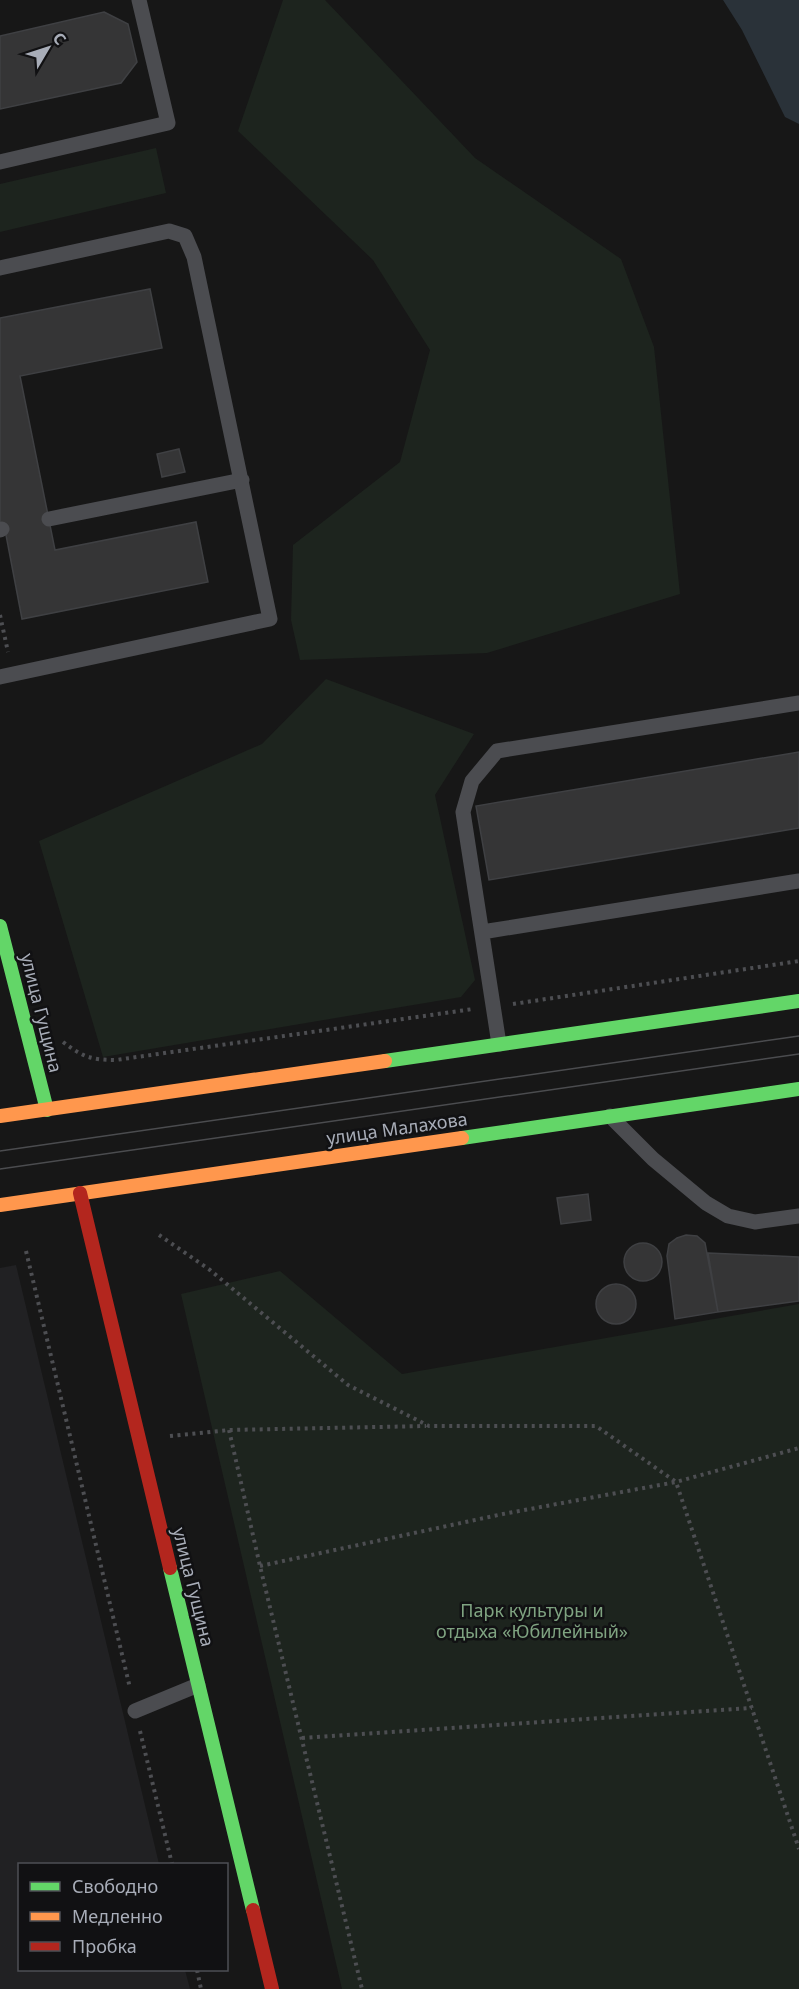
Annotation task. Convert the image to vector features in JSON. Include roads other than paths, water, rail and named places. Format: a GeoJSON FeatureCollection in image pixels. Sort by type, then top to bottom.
{"type":"FeatureCollection","features":[{"type":"Feature","properties":{"kind":"main road","name":"улица Гущина"},"geometry":{"type":"LineString","coordinates":[[0,926],[47,1110]]}},
{"type":"Feature","properties":{"kind":"main road"},"geometry":{"type":"LineString","coordinates":[[0,1116],[799,1001]]}},
{"type":"Feature","properties":{"kind":"main road","name":"улица Малахова"},"geometry":{"type":"LineString","coordinates":[[0,1204],[799,1089]]}},
{"type":"Feature","properties":{"kind":"main road","name":"улица Гущина"},"geometry":{"type":"LineString","coordinates":[[80,1193],[272,1989]]}},
{"type":"Feature","properties":{"kind":"lane"},"geometry":{"type":"LineString","coordinates":[[0,162],[168,123],[139,0]]}},
{"type":"Feature","properties":{"kind":"lane"},"geometry":{"type":"LineString","coordinates":[[0,268],[169,231],[185,236],[195,257],[270,619],[6,676]]}},
{"type":"Feature","properties":{"kind":"lane"},"geometry":{"type":"LineString","coordinates":[[49,519],[242,480]]}},
{"type":"Feature","properties":{"kind":"lane"},"geometry":{"type":"LineString","coordinates":[[499,1044],[463,812],[472,781],[497,751],[799,703]]}},
{"type":"Feature","properties":{"kind":"lane"},"geometry":{"type":"LineString","coordinates":[[482,932],[799,881]]}},
{"type":"Feature","properties":{"kind":"lane"},"geometry":{"type":"LineString","coordinates":[[610,1116],[653,1159],[706,1203],[728,1216],[755,1222],[799,1216]]}},
{"type":"Feature","properties":{"kind":"lane"},"geometry":{"type":"LineString","coordinates":[[135,1711],[198,1685]]}},
{"type":"Feature","properties":{"kind":"tram line"},"geometry":{"type":"LineString","coordinates":[[0,1151],[799,1036]]}},
{"type":"Feature","properties":{"kind":"tram line"},"geometry":{"type":"LineString","coordinates":[[0,1169],[799,1054]]}},
{"type":"Feature","properties":{"kind":"park label","name":"Парк культуры и отдыха «Юбилейный»"},"geometry":{"type":"Point","coordinates":[532,1621]}}]}
